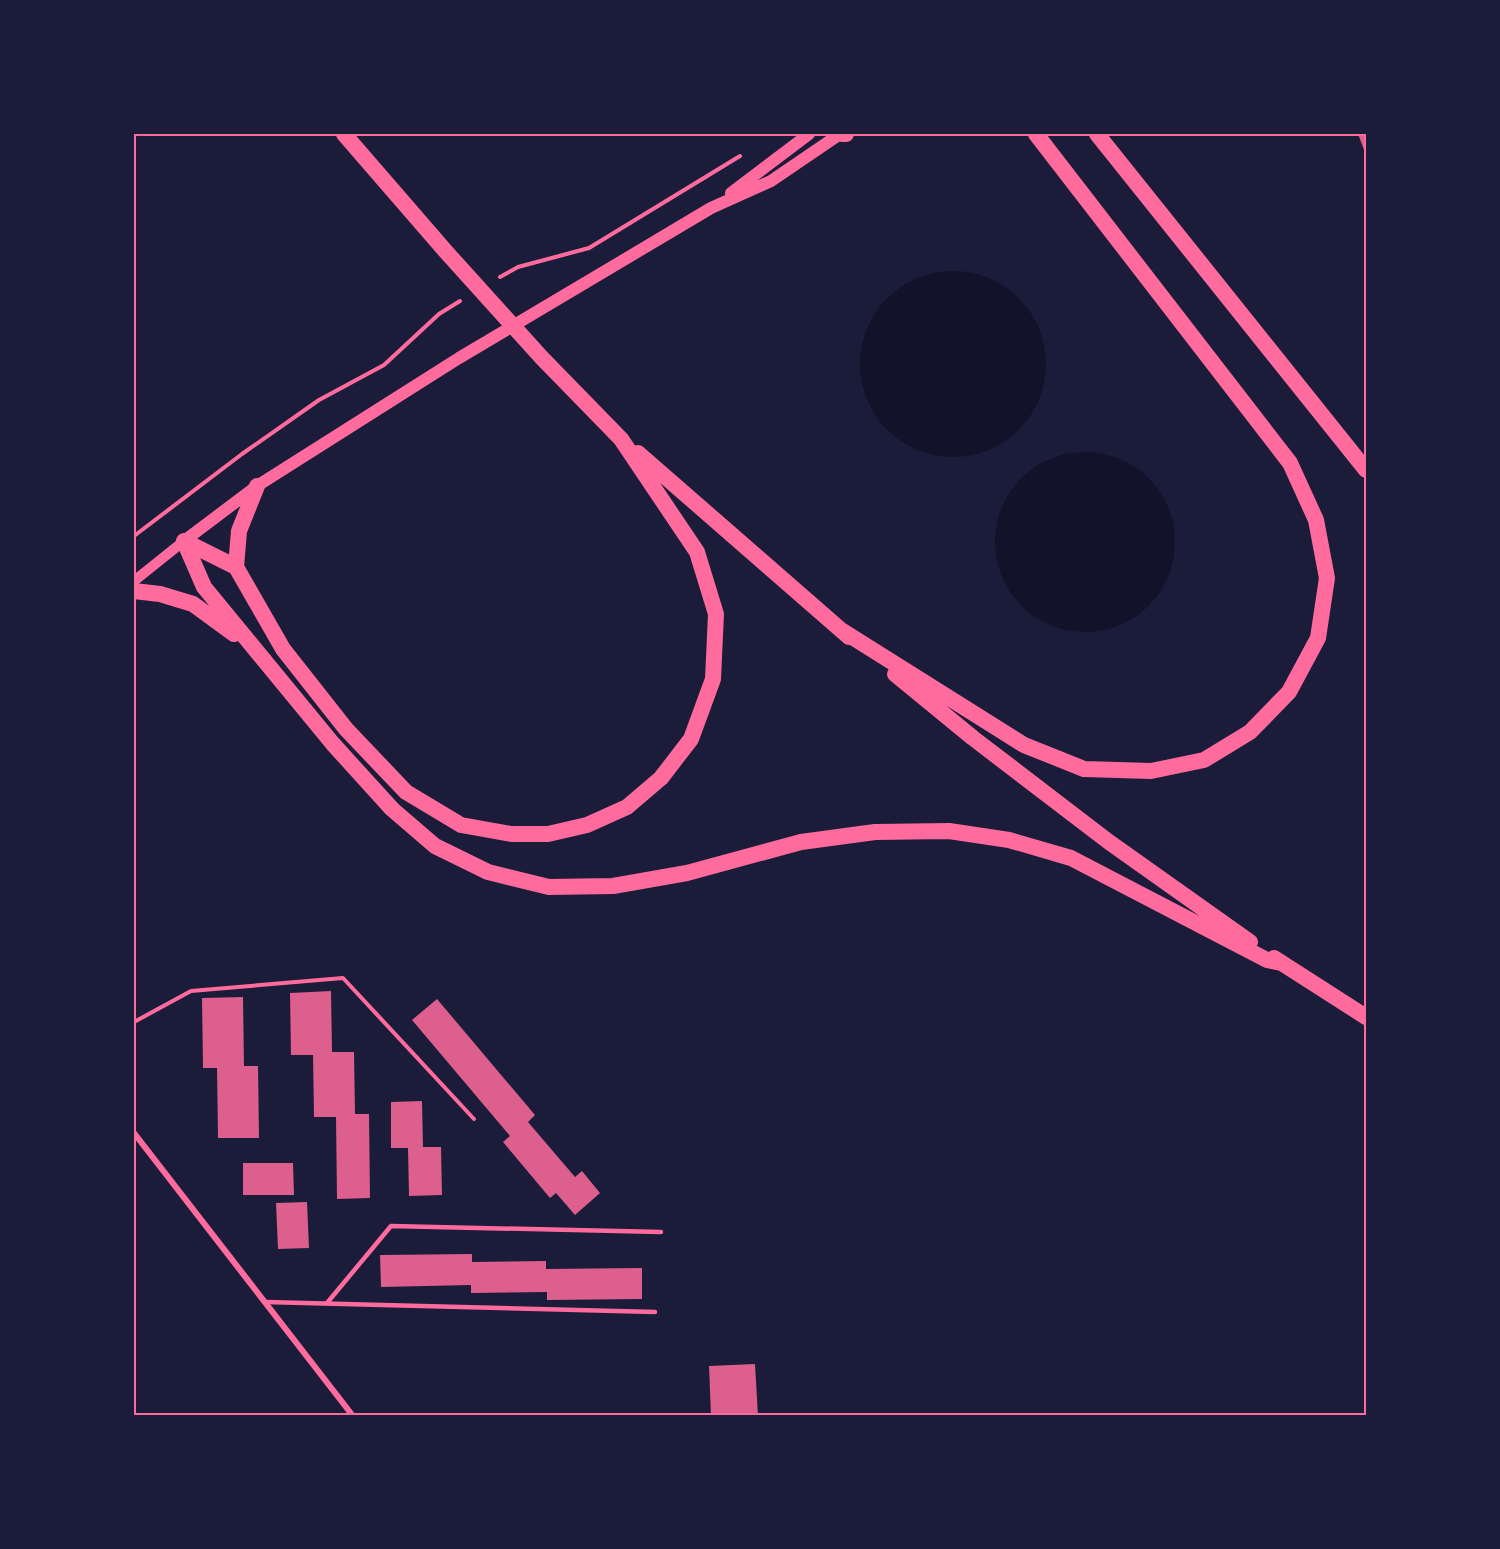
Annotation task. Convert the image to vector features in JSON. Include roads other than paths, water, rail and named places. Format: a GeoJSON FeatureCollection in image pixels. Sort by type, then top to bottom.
{"type":"FeatureCollection","features":[{"type":"Feature","properties":{"kind":"highway"},"geometry":{"type":"LineString","coordinates":[[344,134],[448,254],[621,439],[841,630],[973,738],[1109,842],[1281,963],[1366,1017]]}},
{"type":"Feature","properties":{"kind":"highway"},"geometry":{"type":"LineString","coordinates":[[1021,134],[1051,153]]}},
{"type":"Feature","properties":{"kind":"highway"},"geometry":{"type":"LineString","coordinates":[[841,630],[1024,745],[1084,769],[1152,771],[1204,760],[1250,732],[1289,692],[1318,638],[1327,578],[1316,520],[1290,463],[1036,134]]}},
{"type":"Feature","properties":{"kind":"highway"},"geometry":{"type":"LineString","coordinates":[[1097,134],[1366,470]]}},
{"type":"Feature","properties":{"kind":"highway"},"geometry":{"type":"LineString","coordinates":[[184,541],[236,567],[283,649],[346,729],[406,792],[461,825],[511,834],[548,834],[587,825],[627,807],[661,778],[691,739],[713,679],[716,614],[697,552],[621,439]]}},
{"type":"Feature","properties":{"kind":"highway"},"geometry":{"type":"LineString","coordinates":[[236,567],[239,531],[257,486]]}},
{"type":"Feature","properties":{"kind":"highway"},"geometry":{"type":"LineString","coordinates":[[184,541],[204,587],[333,744],[392,809],[435,846],[488,872],[549,887],[613,886],[687,873],[801,842],[875,832],[949,831],[1009,840],[1071,858],[1267,960],[1281,963]]}},
{"type":"Feature","properties":{"kind":"highway"},"geometry":{"type":"LineString","coordinates":[[134,591],[160,594],[193,604],[252,647]]}},
{"type":"Feature","properties":{"kind":"main road"},"geometry":{"type":"LineString","coordinates":[[184,541],[257,486],[459,358],[711,208],[809,134]]}},
{"type":"Feature","properties":{"kind":"main road"},"geometry":{"type":"LineString","coordinates":[[711,208],[771,181],[843,134]]}},
{"type":"Feature","properties":{"kind":"street"},"geometry":{"type":"LineString","coordinates":[[134,581],[184,541]]}},
{"type":"Feature","properties":{"kind":"street"},"geometry":{"type":"LineString","coordinates":[[134,1134],[353,1416]]}},
{"type":"Feature","properties":{"kind":"lane"},"geometry":{"type":"LineString","coordinates":[[327,1303],[391,1226],[661,1232]]}},
{"type":"Feature","properties":{"kind":"lane"},"geometry":{"type":"LineString","coordinates":[[264,1302],[655,1312]]}}]}
